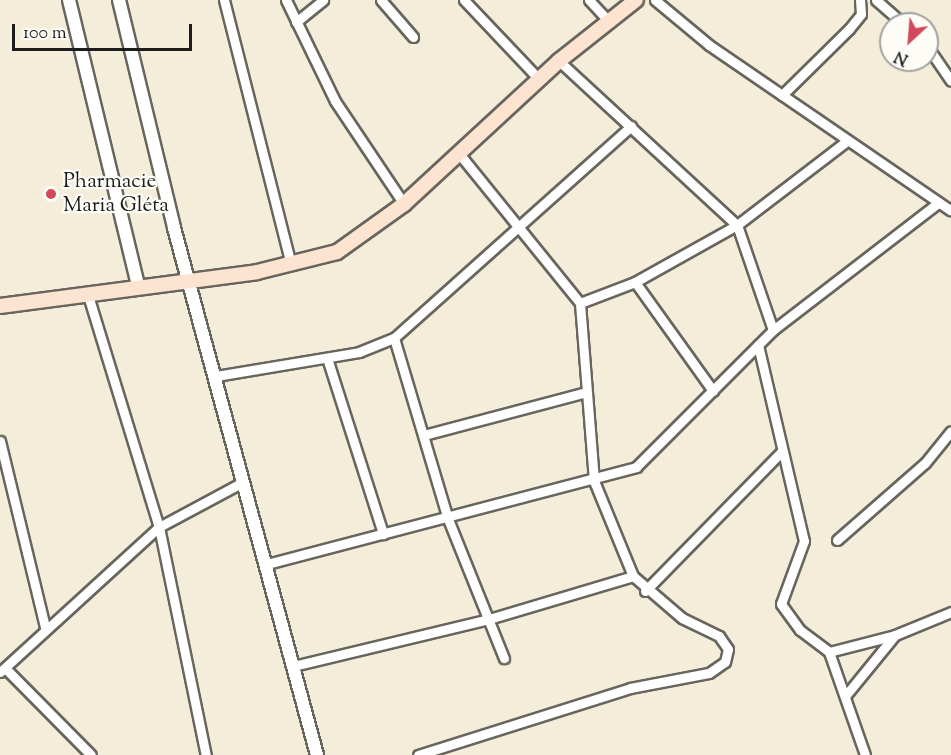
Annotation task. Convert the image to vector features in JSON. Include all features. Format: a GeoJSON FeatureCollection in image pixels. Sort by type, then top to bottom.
{"type":"FeatureCollection","features":[{"type":"Feature","properties":{"kind":"main road"},"geometry":{"type":"LineString","coordinates":[[0,306],[291,265],[337,252],[404,204],[461,156],[559,61],[607,20],[636,0]]}},
{"type":"Feature","properties":{"kind":"street"},"geometry":{"type":"LineString","coordinates":[[69,0],[138,286]]}},
{"type":"Feature","properties":{"kind":"street"},"geometry":{"type":"LineString","coordinates":[[119,0],[188,279],[267,564],[316,755]]}},
{"type":"Feature","properties":{"kind":"street"},"geometry":{"type":"LineString","coordinates":[[224,0],[291,265]]}},
{"type":"Feature","properties":{"kind":"street"},"geometry":{"type":"LineString","coordinates":[[286,0],[335,101],[404,204]]}},
{"type":"Feature","properties":{"kind":"street"},"geometry":{"type":"LineString","coordinates":[[296,22],[323,0]]}},
{"type":"Feature","properties":{"kind":"street"},"geometry":{"type":"LineString","coordinates":[[381,0],[412,37]]}},
{"type":"Feature","properties":{"kind":"street"},"geometry":{"type":"LineString","coordinates":[[464,0],[539,79]]}},
{"type":"Feature","properties":{"kind":"street"},"geometry":{"type":"LineString","coordinates":[[589,0],[607,20]]}},
{"type":"Feature","properties":{"kind":"street"},"geometry":{"type":"LineString","coordinates":[[655,0],[782,96],[951,211]]}},
{"type":"Feature","properties":{"kind":"street"},"geometry":{"type":"LineString","coordinates":[[782,96],[849,29],[861,14],[860,0]]}},
{"type":"Feature","properties":{"kind":"street"},"geometry":{"type":"LineString","coordinates":[[876,0],[890,12]]}},
{"type":"Feature","properties":{"kind":"street"},"geometry":{"type":"LineString","coordinates":[[559,61],[737,225],[773,330]]}},
{"type":"Feature","properties":{"kind":"street"},"geometry":{"type":"LineString","coordinates":[[939,64],[951,81]]}},
{"type":"Feature","properties":{"kind":"street"},"geometry":{"type":"LineString","coordinates":[[216,376],[327,358],[394,338],[519,232],[631,126]]}},
{"type":"Feature","properties":{"kind":"street"},"geometry":{"type":"LineString","coordinates":[[580,303],[635,282],[737,225],[847,141]]}},
{"type":"Feature","properties":{"kind":"street"},"geometry":{"type":"LineString","coordinates":[[418,755],[630,688],[709,673],[725,662],[728,649],[719,636],[645,591],[633,576],[594,481],[583,393],[580,303],[519,232],[461,156]]}},
{"type":"Feature","properties":{"kind":"street"},"geometry":{"type":"LineString","coordinates":[[267,564],[594,481],[636,467],[773,330],[938,203]]}},
{"type":"Feature","properties":{"kind":"street"},"geometry":{"type":"LineString","coordinates":[[635,282],[713,391]]}},
{"type":"Feature","properties":{"kind":"street"},"geometry":{"type":"LineString","coordinates":[[87,292],[159,527],[206,755]]}},
{"type":"Feature","properties":{"kind":"street"},"geometry":{"type":"LineString","coordinates":[[394,338],[448,519],[504,658]]}},
{"type":"Feature","properties":{"kind":"street"},"geometry":{"type":"LineString","coordinates":[[758,345],[781,452],[804,541],[781,604],[800,630],[829,652],[846,695],[865,755]]}},
{"type":"Feature","properties":{"kind":"street"},"geometry":{"type":"LineString","coordinates":[[327,358],[383,534]]}},
{"type":"Feature","properties":{"kind":"street"},"geometry":{"type":"LineString","coordinates":[[424,435],[583,393]]}},
{"type":"Feature","properties":{"kind":"street"},"geometry":{"type":"LineString","coordinates":[[837,540],[924,463],[951,431]]}},
{"type":"Feature","properties":{"kind":"street"},"geometry":{"type":"LineString","coordinates":[[0,441],[45,627]]}},
{"type":"Feature","properties":{"kind":"street"},"geometry":{"type":"LineString","coordinates":[[645,591],[781,452]]}},
{"type":"Feature","properties":{"kind":"street"},"geometry":{"type":"LineString","coordinates":[[91,755],[2,670],[45,627],[159,527],[243,482]]}},
{"type":"Feature","properties":{"kind":"street"},"geometry":{"type":"LineString","coordinates":[[293,666],[489,619],[633,576]]}},
{"type":"Feature","properties":{"kind":"street"},"geometry":{"type":"LineString","coordinates":[[829,652],[895,635],[951,612]]}},
{"type":"Feature","properties":{"kind":"street"},"geometry":{"type":"LineString","coordinates":[[846,695],[895,635]]}},
{"type":"Feature","properties":{"kind":"place","name":"Pharmacie Maria Gléta"},"geometry":{"type":"Point","coordinates":[51,194]}}]}
